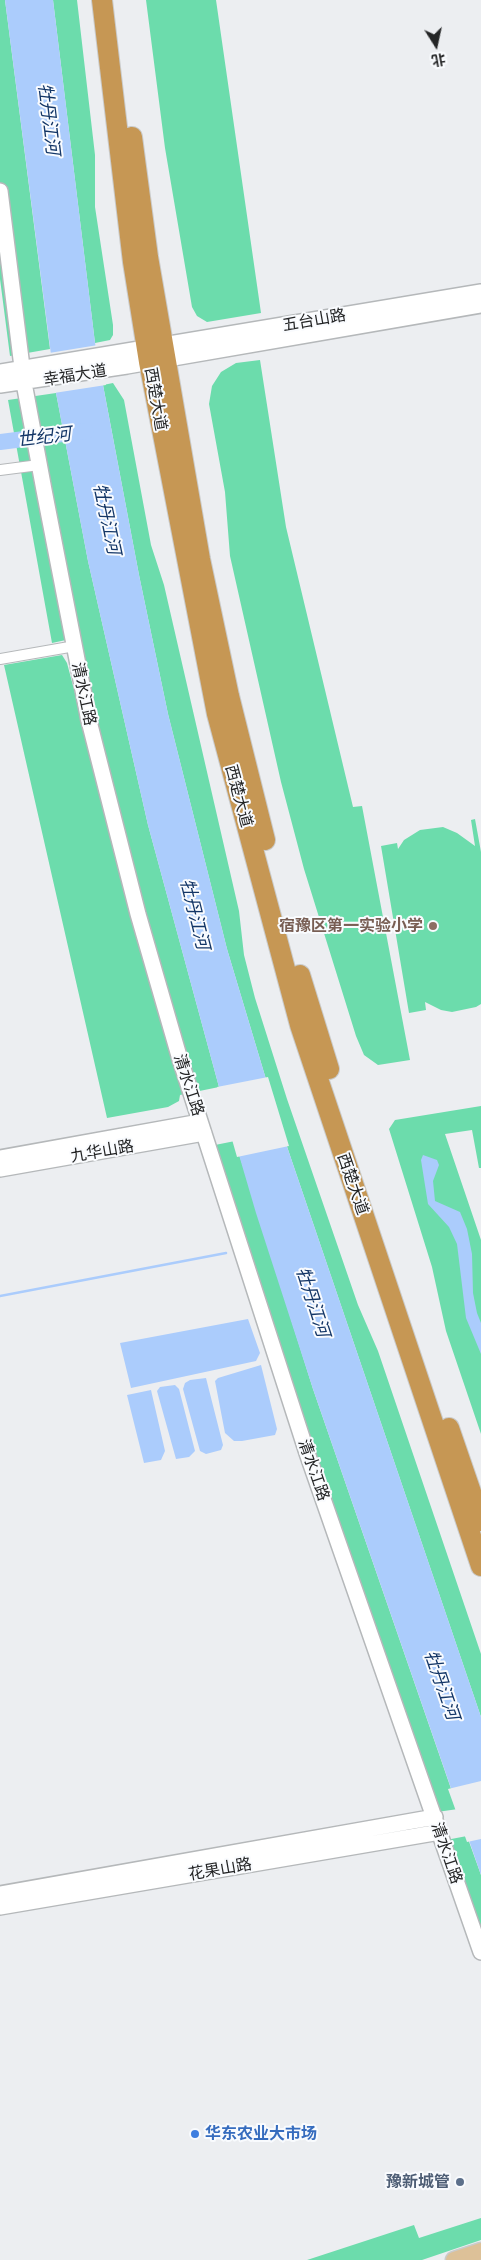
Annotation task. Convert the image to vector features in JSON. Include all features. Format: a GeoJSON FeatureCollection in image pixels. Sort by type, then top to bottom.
{"type":"FeatureCollection","features":[{"type":"Feature","properties":{"kind":"highway","name":"西楚大道"},"geometry":{"type":"LineString","coordinates":[[102,0],[133,262],[156,354],[227,686],[289,935],[343,1115],[481,1521]]}},
{"type":"Feature","properties":{"kind":"highway","name":"西楚大道"},"geometry":{"type":"LineString","coordinates":[[115,0],[147,249],[156,354],[176,508],[217,714],[300,1025],[481,1566]]}},
{"type":"Feature","properties":{"kind":"main road"},"geometry":{"type":"LineString","coordinates":[[454,2260],[481,2251]]}},
{"type":"Feature","properties":{"kind":"street","name":"清水江路"},"geometry":{"type":"LineString","coordinates":[[0,192],[24,376],[38,461],[89,721],[138,914],[202,1128],[308,1453],[481,1952]]}},
{"type":"Feature","properties":{"kind":"street","name":"五台山路"},"geometry":{"type":"LineString","coordinates":[[156,354],[481,292]]}},
{"type":"Feature","properties":{"kind":"street","name":"五台山路"},"geometry":{"type":"LineString","coordinates":[[156,354],[481,305]]}},
{"type":"Feature","properties":{"kind":"street","name":"幸福大道"},"geometry":{"type":"LineString","coordinates":[[0,386],[24,376],[156,354]]}},
{"type":"Feature","properties":{"kind":"street","name":"幸福大道"},"geometry":{"type":"LineString","coordinates":[[0,372],[24,376]]}},
{"type":"Feature","properties":{"kind":"street"},"geometry":{"type":"LineString","coordinates":[[0,470],[38,461]]}},
{"type":"Feature","properties":{"kind":"street"},"geometry":{"type":"LineString","coordinates":[[0,659],[74,646]]}},
{"type":"Feature","properties":{"kind":"street","name":"九华山路"},"geometry":{"type":"LineString","coordinates":[[0,1158],[202,1128]]}},
{"type":"Feature","properties":{"kind":"street","name":"九华山路"},"geometry":{"type":"LineString","coordinates":[[0,1169],[202,1128]]}},
{"type":"Feature","properties":{"kind":"street","name":"花果山路"},"geometry":{"type":"LineString","coordinates":[[0,1894],[435,1817]]}},
{"type":"Feature","properties":{"kind":"street","name":"花果山路"},"geometry":{"type":"LineString","coordinates":[[0,1907],[440,1832]]}},
{"type":"Feature","properties":{"kind":"green space"},"geometry":{"type":"Polygon","coordinates":[[[0,0],[5,0],[50,349],[10,356],[0,279],[0,0]]]}},
{"type":"Feature","properties":{"kind":"green space"},"geometry":{"type":"Polygon","coordinates":[[[53,0],[77,0],[95,155],[95,207],[113,325],[113,335],[110,340],[95,343],[53,0]]]}},
{"type":"Feature","properties":{"kind":"green space"},"geometry":{"type":"Polygon","coordinates":[[[146,0],[216,0],[261,313],[207,322],[197,316],[192,307],[165,148],[146,0]]]}},
{"type":"Feature","properties":{"kind":"green space"},"geometry":{"type":"Polygon","coordinates":[[[260,360],[286,527],[353,807],[362,806],[410,1060],[378,1065],[364,1055],[356,1036],[304,869],[281,782],[230,556],[225,492],[209,404],[212,386],[221,372],[236,363],[260,360]]]}},
{"type":"Feature","properties":{"kind":"green space"},"geometry":{"type":"Polygon","coordinates":[[[113,383],[124,400],[151,545],[164,585],[239,911],[244,955],[255,998],[287,1099],[358,1305],[378,1351],[481,1654],[481,1717],[280,1126],[227,949],[168,714],[139,575],[103,385],[113,383]]]}},
{"type":"Feature","properties":{"kind":"green space"},"geometry":{"type":"Polygon","coordinates":[[[56,393],[88,561],[148,825],[219,1087],[180,1095],[179,1101],[168,1107],[107,1118],[4,665],[62,655],[67,663],[89,746],[66,640],[52,643],[8,400],[56,393]]]}},
{"type":"Feature","properties":{"kind":"green space","name":"宿豫区第一实验小学"},"geometry":{"type":"Polygon","coordinates":[[[475,819],[481,852],[481,1004],[476,1007],[452,1012],[441,1010],[425,1002],[426,1010],[409,1013],[381,846],[397,843],[398,849],[404,840],[420,830],[443,827],[457,833],[475,846],[471,820],[475,819]]]}},
{"type":"Feature","properties":{"kind":"green space"},"geometry":{"type":"Polygon","coordinates":[[[481,1106],[481,1168],[479,1168],[472,1130],[445,1134],[481,1240],[481,1434],[446,1331],[432,1267],[389,1129],[395,1120],[481,1106]]]}},
{"type":"Feature","properties":{"kind":"green space"},"geometry":{"type":"Polygon","coordinates":[[[235,1141],[313,1389],[458,1809],[437,1812],[210,1146],[235,1141]]]}},
{"type":"Feature","properties":{"kind":"green space"},"geometry":{"type":"Polygon","coordinates":[[[467,1836],[481,1875],[481,1943],[446,1840],[467,1836]]]}},
{"type":"Feature","properties":{"kind":"green space"},"geometry":{"type":"Polygon","coordinates":[[[481,2218],[481,2240],[422,2260],[307,2260],[414,2225],[419,2238],[481,2218]]]}},
{"type":"Feature","properties":{"kind":"water","name":"牡丹江河"},"geometry":{"type":"Polygon","coordinates":[[[5,0],[53,0],[95,343],[139,575],[168,714],[227,949],[280,1126],[481,1717],[481,1875],[313,1389],[256,1213],[219,1087],[148,825],[88,561],[56,393],[5,0]]]}},
{"type":"Feature","properties":{"kind":"water"},"geometry":{"type":"Polygon","coordinates":[[[423,1155],[437,1160],[439,1165],[433,1181],[435,1201],[460,1212],[467,1229],[472,1254],[473,1293],[481,1323],[481,1354],[466,1318],[457,1244],[449,1227],[428,1204],[421,1160],[423,1155]]]}},
{"type":"Feature","properties":{"kind":"water"},"geometry":{"type":"Polygon","coordinates":[[[248,1319],[260,1353],[256,1361],[131,1388],[120,1343],[248,1319]]]}},
{"type":"Feature","properties":{"kind":"water"},"geometry":{"type":"Polygon","coordinates":[[[261,1365],[277,1429],[275,1435],[234,1441],[225,1433],[215,1381],[218,1378],[261,1365]]]}},
{"type":"Feature","properties":{"kind":"water"},"geometry":{"type":"Polygon","coordinates":[[[206,1378],[223,1445],[221,1450],[206,1454],[200,1451],[183,1389],[185,1383],[190,1380],[206,1378]]]}},
{"type":"Feature","properties":{"kind":"water"},"geometry":{"type":"Polygon","coordinates":[[[175,1385],[179,1389],[195,1451],[189,1457],[176,1459],[157,1391],[160,1387],[175,1385]]]}},
{"type":"Feature","properties":{"kind":"water"},"geometry":{"type":"Polygon","coordinates":[[[151,1390],[165,1451],[161,1460],[144,1463],[127,1395],[151,1390]]]}},
{"type":"Feature","properties":{"kind":"pier"},"geometry":{"type":"Polygon","coordinates":[[[98,345],[106,385],[54,393],[49,353],[98,345]]]}},
{"type":"Feature","properties":{"kind":"pier"},"geometry":{"type":"Polygon","coordinates":[[[268,1077],[289,1146],[237,1157],[217,1087],[268,1077]]]}},
{"type":"Feature","properties":{"kind":"pier"},"geometry":{"type":"Polygon","coordinates":[[[481,1781],[481,1839],[467,1842],[448,1789],[481,1781]]]}},
{"type":"Feature","properties":{"kind":"waterway","name":"世纪河"},"geometry":{"type":"LineString","coordinates":[[0,442],[86,431]]}},
{"type":"Feature","properties":{"kind":"waterway"},"geometry":{"type":"LineString","coordinates":[[0,1296],[226,1253]]}},
{"type":"Feature","properties":{"kind":"place","name":"宿豫区第一实验小学"},"geometry":{"type":"Point","coordinates":[433,926]}},
{"type":"Feature","properties":{"kind":"place","name":"华东农业大市场"},"geometry":{"type":"Point","coordinates":[195,2134]}},
{"type":"Feature","properties":{"kind":"place","name":"豫新城管"},"geometry":{"type":"Point","coordinates":[460,2182]}}]}
